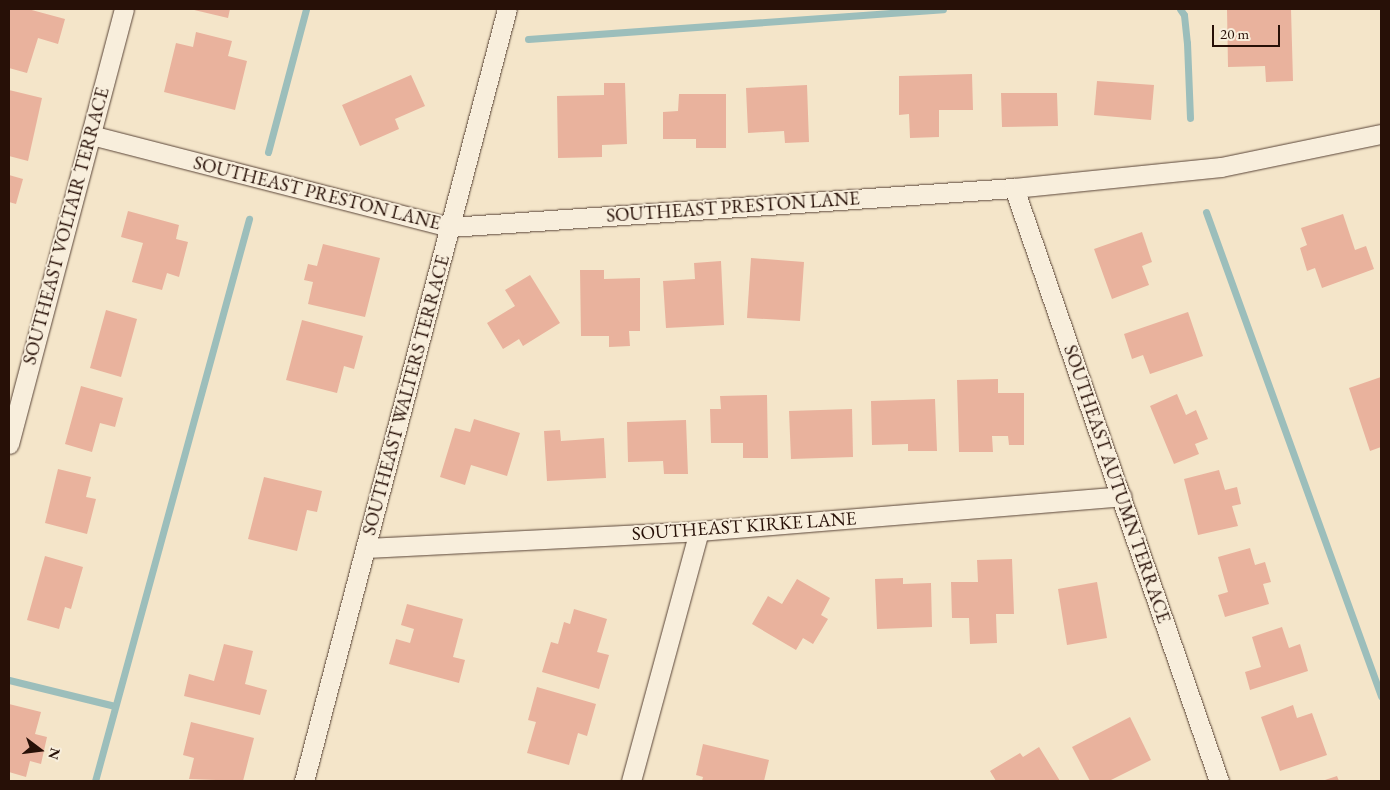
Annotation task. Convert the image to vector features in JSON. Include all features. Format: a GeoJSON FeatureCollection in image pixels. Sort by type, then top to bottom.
{"type":"FeatureCollection","features":[{"type":"Feature","properties":{"kind":"street","name":"SOUTHEAST VOLTAIR TERRACE"},"geometry":{"type":"LineString","coordinates":[[9,444],[124,9]]}},
{"type":"Feature","properties":{"kind":"street","name":"SOUTHEAST WALTERS TERRACE"},"geometry":{"type":"LineString","coordinates":[[304,781],[507,9]]}},
{"type":"Feature","properties":{"kind":"street","name":"SOUTHEAST PRESTON LANE"},"geometry":{"type":"LineString","coordinates":[[91,134],[450,227],[1014,188],[1221,167],[1381,134]]}},
{"type":"Feature","properties":{"kind":"street","name":"SOUTHEAST AUTUMN TERRACE"},"geometry":{"type":"LineString","coordinates":[[1014,188],[1220,781]]}},
{"type":"Feature","properties":{"kind":"street","name":"SOUTHEAST KIRKE LANE"},"geometry":{"type":"LineString","coordinates":[[366,548],[699,530],[1122,496]]}},
{"type":"Feature","properties":{"kind":"street"},"geometry":{"type":"LineString","coordinates":[[632,781],[699,530]]}},
{"type":"Feature","properties":{"kind":"building"},"geometry":{"type":"Polygon","coordinates":[[[9,9],[28,9],[65,19],[58,44],[38,38],[27,73],[9,68],[9,9]]]}},
{"type":"Feature","properties":{"kind":"building"},"geometry":{"type":"Polygon","coordinates":[[[190,9],[230,9],[228,18],[190,9]]]}},
{"type":"Feature","properties":{"kind":"building"},"geometry":{"type":"Polygon","coordinates":[[[1227,9],[1291,9],[1293,81],[1266,82],[1265,66],[1228,67],[1227,9]]]}},
{"type":"Feature","properties":{"kind":"building"},"geometry":{"type":"Polygon","coordinates":[[[196,32],[232,41],[228,56],[247,61],[235,110],[164,92],[176,43],[193,47],[196,32]]]}},
{"type":"Feature","properties":{"kind":"building"},"geometry":{"type":"Polygon","coordinates":[[[972,74],[973,110],[939,110],[939,137],[910,138],[909,114],[899,115],[899,76],[972,74]]]}},
{"type":"Feature","properties":{"kind":"building"},"geometry":{"type":"Polygon","coordinates":[[[411,75],[425,106],[395,119],[399,129],[360,146],[342,105],[411,75]]]}},
{"type":"Feature","properties":{"kind":"building"},"geometry":{"type":"Polygon","coordinates":[[[1097,81],[1154,85],[1151,120],[1094,115],[1097,81]]]}},
{"type":"Feature","properties":{"kind":"building"},"geometry":{"type":"Polygon","coordinates":[[[604,83],[625,83],[627,144],[602,145],[602,157],[558,158],[557,96],[604,95],[604,83]]]}},
{"type":"Feature","properties":{"kind":"building"},"geometry":{"type":"Polygon","coordinates":[[[807,85],[809,142],[785,143],[784,131],[748,133],[746,88],[807,85]]]}},
{"type":"Feature","properties":{"kind":"building"},"geometry":{"type":"Polygon","coordinates":[[[9,90],[42,98],[28,161],[9,156],[9,90]]]}},
{"type":"Feature","properties":{"kind":"building"},"geometry":{"type":"Polygon","coordinates":[[[1001,93],[1057,93],[1058,126],[1002,127],[1001,93]]]}},
{"type":"Feature","properties":{"kind":"building"},"geometry":{"type":"Polygon","coordinates":[[[679,94],[726,94],[726,148],[696,148],[696,139],[663,139],[663,112],[678,111],[679,94]]]}},
{"type":"Feature","properties":{"kind":"building"},"geometry":{"type":"Polygon","coordinates":[[[9,175],[23,179],[16,204],[9,202],[9,175]]]}},
{"type":"Feature","properties":{"kind":"building"},"geometry":{"type":"Polygon","coordinates":[[[128,211],[179,225],[176,239],[188,242],[179,277],[167,273],[162,290],[132,282],[143,243],[121,237],[128,211]]]}},
{"type":"Feature","properties":{"kind":"building"},"geometry":{"type":"Polygon","coordinates":[[[1343,214],[1355,250],[1366,246],[1374,269],[1322,288],[1315,268],[1307,271],[1300,248],[1307,245],[1301,228],[1343,214]]]}},
{"type":"Feature","properties":{"kind":"building"},"geometry":{"type":"Polygon","coordinates":[[[1142,232],[1152,262],[1142,266],[1149,285],[1112,299],[1094,249],[1142,232]]]}},
{"type":"Feature","properties":{"kind":"building"},"geometry":{"type":"Polygon","coordinates":[[[323,244],[380,258],[365,317],[308,304],[313,282],[304,280],[308,264],[317,266],[323,244]]]}},
{"type":"Feature","properties":{"kind":"building"},"geometry":{"type":"Polygon","coordinates":[[[751,258],[804,262],[800,321],[747,318],[751,258]]]}},
{"type":"Feature","properties":{"kind":"building"},"geometry":{"type":"Polygon","coordinates":[[[721,261],[724,325],[666,328],[663,281],[695,279],[694,263],[721,261]]]}},
{"type":"Feature","properties":{"kind":"building"},"geometry":{"type":"Polygon","coordinates":[[[580,270],[604,270],[604,279],[640,278],[640,331],[629,331],[630,346],[609,347],[609,336],[581,336],[580,270]]]}},
{"type":"Feature","properties":{"kind":"building"},"geometry":{"type":"Polygon","coordinates":[[[530,275],[560,323],[523,346],[519,339],[503,349],[487,323],[515,306],[505,290],[530,275]]]}},
{"type":"Feature","properties":{"kind":"building"},"geometry":{"type":"Polygon","coordinates":[[[106,310],[137,319],[121,377],[90,368],[106,310]]]}},
{"type":"Feature","properties":{"kind":"building"},"geometry":{"type":"Polygon","coordinates":[[[1188,312],[1203,356],[1150,374],[1143,355],[1132,359],[1124,334],[1188,312]]]}},
{"type":"Feature","properties":{"kind":"building"},"geometry":{"type":"Polygon","coordinates":[[[302,320],[363,336],[354,369],[344,366],[337,393],[286,380],[302,320]]]}},
{"type":"Feature","properties":{"kind":"building"},"geometry":{"type":"Polygon","coordinates":[[[1381,377],[1381,447],[1370,451],[1349,388],[1381,377]]]}},
{"type":"Feature","properties":{"kind":"building"},"geometry":{"type":"Polygon","coordinates":[[[998,379],[998,393],[1024,393],[1024,445],[1009,445],[1008,436],[992,436],[993,452],[959,452],[957,380],[998,379]]]}},
{"type":"Feature","properties":{"kind":"building"},"geometry":{"type":"Polygon","coordinates":[[[81,386],[123,398],[115,427],[100,423],[92,452],[65,444],[81,386]]]}},
{"type":"Feature","properties":{"kind":"building"},"geometry":{"type":"Polygon","coordinates":[[[1177,394],[1186,415],[1196,410],[1208,439],[1195,444],[1199,454],[1174,464],[1150,406],[1177,394]]]}},
{"type":"Feature","properties":{"kind":"building"},"geometry":{"type":"Polygon","coordinates":[[[767,395],[768,458],[743,458],[743,443],[711,443],[710,409],[721,409],[720,396],[767,395]]]}},
{"type":"Feature","properties":{"kind":"building"},"geometry":{"type":"Polygon","coordinates":[[[935,399],[937,451],[908,451],[908,444],[872,445],[871,401],[935,399]]]}},
{"type":"Feature","properties":{"kind":"building"},"geometry":{"type":"Polygon","coordinates":[[[852,409],[853,457],[791,459],[789,411],[852,409]]]}},
{"type":"Feature","properties":{"kind":"building"},"geometry":{"type":"Polygon","coordinates":[[[474,419],[520,433],[507,476],[471,465],[465,485],[440,477],[455,428],[470,432],[474,419]]]}},
{"type":"Feature","properties":{"kind":"building"},"geometry":{"type":"Polygon","coordinates":[[[686,420],[688,474],[664,474],[663,461],[628,462],[627,422],[686,420]]]}},
{"type":"Feature","properties":{"kind":"building"},"geometry":{"type":"Polygon","coordinates":[[[560,430],[561,441],[604,438],[606,478],[547,481],[544,431],[560,430]]]}},
{"type":"Feature","properties":{"kind":"building"},"geometry":{"type":"Polygon","coordinates":[[[58,469],[91,477],[86,497],[96,499],[87,534],[45,523],[58,469]]]}},
{"type":"Feature","properties":{"kind":"building"},"geometry":{"type":"Polygon","coordinates":[[[1219,470],[1225,490],[1237,487],[1241,504],[1232,506],[1238,526],[1198,535],[1184,479],[1219,470]]]}},
{"type":"Feature","properties":{"kind":"building"},"geometry":{"type":"Polygon","coordinates":[[[264,477],[322,491],[317,512],[307,510],[297,551],[248,539],[264,477]]]}},
{"type":"Feature","properties":{"kind":"building"},"geometry":{"type":"Polygon","coordinates":[[[1250,548],[1255,565],[1265,562],[1271,582],[1263,584],[1269,604],[1225,617],[1218,595],[1228,592],[1218,557],[1250,548]]]}},
{"type":"Feature","properties":{"kind":"building"},"geometry":{"type":"Polygon","coordinates":[[[45,556],[83,567],[71,609],[65,607],[59,629],[27,620],[45,556]]]}},
{"type":"Feature","properties":{"kind":"building"},"geometry":{"type":"Polygon","coordinates":[[[1012,559],[1014,614],[996,614],[997,643],[970,644],[969,618],[952,618],[951,582],[978,582],[977,560],[1012,559]]]}},
{"type":"Feature","properties":{"kind":"building"},"geometry":{"type":"Polygon","coordinates":[[[903,578],[903,584],[931,583],[932,627],[877,629],[875,579],[903,578]]]}},
{"type":"Feature","properties":{"kind":"building"},"geometry":{"type":"Polygon","coordinates":[[[797,579],[830,598],[821,615],[828,619],[813,644],[803,638],[796,650],[752,624],[768,596],[782,604],[797,579]]]}},
{"type":"Feature","properties":{"kind":"building"},"geometry":{"type":"Polygon","coordinates":[[[1097,582],[1107,638],[1067,645],[1058,589],[1097,582]]]}},
{"type":"Feature","properties":{"kind":"building"},"geometry":{"type":"Polygon","coordinates":[[[407,604],[463,619],[453,657],[465,660],[459,683],[389,664],[396,639],[410,643],[414,629],[401,625],[407,604]]]}},
{"type":"Feature","properties":{"kind":"building"},"geometry":{"type":"Polygon","coordinates":[[[574,609],[607,619],[597,652],[609,655],[599,689],[542,672],[551,642],[558,644],[564,622],[570,624],[574,609]]]}},
{"type":"Feature","properties":{"kind":"building"},"geometry":{"type":"Polygon","coordinates":[[[1282,627],[1289,648],[1300,644],[1308,671],[1250,690],[1245,672],[1261,667],[1252,637],[1282,627]]]}},
{"type":"Feature","properties":{"kind":"building"},"geometry":{"type":"Polygon","coordinates":[[[224,644],[253,651],[245,684],[267,690],[260,715],[184,696],[189,674],[214,681],[224,644]]]}},
{"type":"Feature","properties":{"kind":"building"},"geometry":{"type":"Polygon","coordinates":[[[537,687],[596,704],[587,736],[578,733],[569,765],[527,753],[536,722],[528,720],[537,687]]]}},
{"type":"Feature","properties":{"kind":"building"},"geometry":{"type":"Polygon","coordinates":[[[9,704],[41,712],[35,734],[47,737],[41,764],[30,761],[26,777],[9,772],[9,704]]]}},
{"type":"Feature","properties":{"kind":"building"},"geometry":{"type":"Polygon","coordinates":[[[1293,705],[1297,718],[1312,713],[1327,755],[1280,771],[1261,717],[1293,705]]]}},
{"type":"Feature","properties":{"kind":"building"},"geometry":{"type":"Polygon","coordinates":[[[1130,717],[1151,760],[1109,781],[1090,781],[1072,747],[1130,717]]]}},
{"type":"Feature","properties":{"kind":"building"},"geometry":{"type":"Polygon","coordinates":[[[191,722],[254,738],[243,781],[189,779],[194,758],[183,755],[191,722]]]}},
{"type":"Feature","properties":{"kind":"building"},"geometry":{"type":"Polygon","coordinates":[[[703,744],[769,760],[764,781],[702,781],[703,777],[696,775],[703,744]]]}},
{"type":"Feature","properties":{"kind":"building"},"geometry":{"type":"Polygon","coordinates":[[[1039,747],[1060,781],[996,781],[990,771],[1020,753],[1023,757],[1039,747]]]}},
{"type":"Feature","properties":{"kind":"building"},"geometry":{"type":"Polygon","coordinates":[[[1337,776],[1339,781],[1322,781],[1337,776]]]}},
{"type":"Feature","properties":{"kind":"waterway"},"geometry":{"type":"LineString","coordinates":[[268,152],[306,9]]}},
{"type":"Feature","properties":{"kind":"waterway"},"geometry":{"type":"LineString","coordinates":[[528,39],[943,9]]}},
{"type":"Feature","properties":{"kind":"waterway"},"geometry":{"type":"LineString","coordinates":[[1180,9],[1184,15],[1187,43],[1190,118]]}},
{"type":"Feature","properties":{"kind":"waterway"},"geometry":{"type":"LineString","coordinates":[[1206,212],[1381,696]]}},
{"type":"Feature","properties":{"kind":"waterway"},"geometry":{"type":"LineString","coordinates":[[95,781],[249,219]]}},
{"type":"Feature","properties":{"kind":"waterway"},"geometry":{"type":"LineString","coordinates":[[9,680],[115,706]]}}]}
